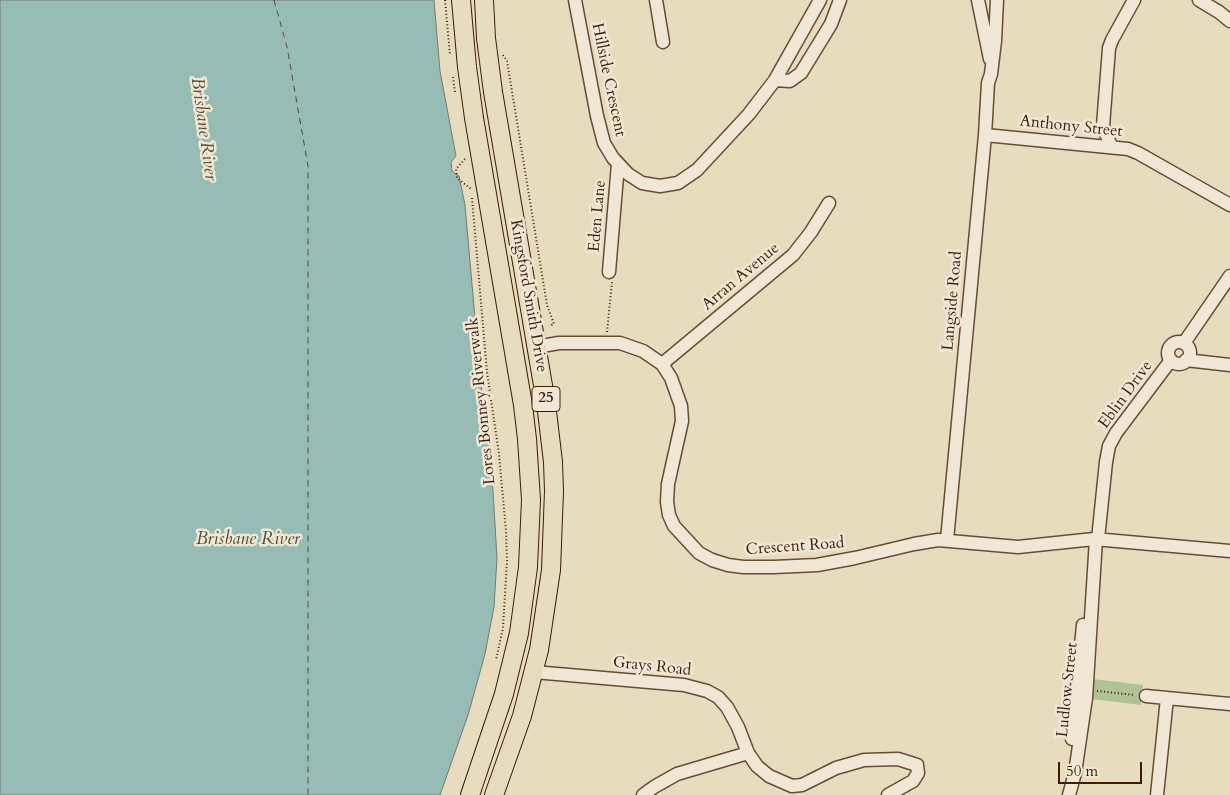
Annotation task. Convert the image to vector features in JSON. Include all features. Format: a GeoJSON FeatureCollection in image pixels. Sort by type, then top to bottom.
{"type":"FeatureCollection","features":[{"type":"Feature","properties":{"kind":"highway","name":"Kingsford Smith Drive"},"geometry":{"type":"LineString","coordinates":[[461,0],[474,118],[523,405],[531,500],[528,567],[519,633],[502,702],[470,795]]}},
{"type":"Feature","properties":{"kind":"highway","name":"Kingsford Smith Drive"},"geometry":{"type":"LineString","coordinates":[[484,0],[486,38],[493,92],[546,403],[551,442],[554,520],[548,596],[539,650],[522,716],[494,795]]}},
{"type":"Feature","properties":{"kind":"street","name":"Hillside Crescent"},"geometry":{"type":"LineString","coordinates":[[575,0],[600,132],[606,147],[618,164],[634,178],[647,184],[664,186],[682,181],[697,170],[766,93],[820,0]]}},
{"type":"Feature","properties":{"kind":"street"},"geometry":{"type":"LineString","coordinates":[[656,0],[663,42]]}},
{"type":"Feature","properties":{"kind":"street"},"geometry":{"type":"LineString","coordinates":[[775,80],[792,80],[801,73],[831,24],[840,0]]}},
{"type":"Feature","properties":{"kind":"street","name":"Langside Road"},"geometry":{"type":"LineString","coordinates":[[978,0],[986,45],[992,64]]}},
{"type":"Feature","properties":{"kind":"street","name":"Langside Road"},"geometry":{"type":"LineString","coordinates":[[947,540],[985,136],[988,83],[995,41],[997,0]]}},
{"type":"Feature","properties":{"kind":"street"},"geometry":{"type":"LineString","coordinates":[[1111,146],[1103,126],[1109,48],[1134,0]]}},
{"type":"Feature","properties":{"kind":"street"},"geometry":{"type":"LineString","coordinates":[[1199,0],[1215,9],[1230,21]]}},
{"type":"Feature","properties":{"kind":"street","name":"Anthony Street"},"geometry":{"type":"LineString","coordinates":[[985,136],[1111,146],[1138,153],[1230,205]]}},
{"type":"Feature","properties":{"kind":"street","name":"Eden Lane"},"geometry":{"type":"LineString","coordinates":[[611,274],[618,164]]}},
{"type":"Feature","properties":{"kind":"street","name":"Arran Avenue"},"geometry":{"type":"LineString","coordinates":[[662,364],[793,255],[830,203]]}},
{"type":"Feature","properties":{"kind":"street"},"geometry":{"type":"LineString","coordinates":[[1184,343],[1230,276]]}},
{"type":"Feature","properties":{"kind":"street","name":"Crescent Road"},"geometry":{"type":"LineString","coordinates":[[536,346],[559,342],[620,344],[643,351],[662,364],[671,378],[681,406],[682,421],[668,484],[667,502],[669,516],[674,526],[699,553],[728,565],[743,568],[817,565],[923,542],[947,540],[1018,547],[1071,540],[1097,539],[1230,551]]}},
{"type":"Feature","properties":{"kind":"street"},"geometry":{"type":"LineString","coordinates":[[1177,342],[1184,343],[1190,350],[1186,360],[1180,363],[1171,360],[1170,348],[1177,342]]}},
{"type":"Feature","properties":{"kind":"street","name":"Eblin Drive"},"geometry":{"type":"LineString","coordinates":[[1097,539],[1109,446],[1116,432],[1171,360]]}},
{"type":"Feature","properties":{"kind":"street"},"geometry":{"type":"LineString","coordinates":[[1186,360],[1230,365]]}},
{"type":"Feature","properties":{"kind":"street","name":"Ludlow Street"},"geometry":{"type":"LineString","coordinates":[[1069,795],[1075,774],[1086,698],[1097,539]]}},
{"type":"Feature","properties":{"kind":"street","name":"Ludlow Street"},"geometry":{"type":"LineString","coordinates":[[1070,754],[1084,613],[1093,588]]}},
{"type":"Feature","properties":{"kind":"street","name":"Grays Road"},"geometry":{"type":"LineString","coordinates":[[534,672],[674,684],[704,689],[718,697],[727,707],[738,727],[748,753],[761,770],[774,778],[795,786],[802,785],[836,768],[864,760],[898,759],[918,766],[919,770],[913,781],[888,795]]}},
{"type":"Feature","properties":{"kind":"street"},"geometry":{"type":"LineString","coordinates":[[1144,696],[1230,704]]}},
{"type":"Feature","properties":{"kind":"street"},"geometry":{"type":"LineString","coordinates":[[1157,795],[1167,698]]}},
{"type":"Feature","properties":{"kind":"street"},"geometry":{"type":"LineString","coordinates":[[643,795],[677,774],[748,753]]}},
{"type":"Feature","properties":{"kind":"path"},"geometry":{"type":"LineString","coordinates":[[445,0],[451,57]]}},
{"type":"Feature","properties":{"kind":"path"},"geometry":{"type":"LineString","coordinates":[[506,61],[547,305],[554,324],[549,326]]}},
{"type":"Feature","properties":{"kind":"path"},"geometry":{"type":"LineString","coordinates":[[452,74],[455,93]]}},
{"type":"Feature","properties":{"kind":"path"},"geometry":{"type":"LineString","coordinates":[[466,159],[456,168],[458,178],[471,189],[469,179]]}},
{"type":"Feature","properties":{"kind":"path","name":"Lores Bonney Riverwalk"},"geometry":{"type":"LineString","coordinates":[[472,198],[487,372],[499,454],[506,531],[507,561],[504,628],[495,667]]}},
{"type":"Feature","properties":{"kind":"path"},"geometry":{"type":"LineString","coordinates":[[608,328],[611,274]]}},
{"type":"Feature","properties":{"kind":"path"},"geometry":{"type":"LineString","coordinates":[[1092,691],[1144,696]]}},
{"type":"Feature","properties":{"kind":"green space"},"geometry":{"type":"Polygon","coordinates":[[[1093,679],[1143,685],[1141,705],[1091,699],[1093,679]]]}},
{"type":"Feature","properties":{"kind":"water","name":"Brisbane River"},"geometry":{"type":"Polygon","coordinates":[[[0,0],[434,0],[440,71],[456,156],[451,162],[452,171],[459,176],[465,205],[481,386],[491,457],[497,558],[494,607],[485,654],[468,715],[440,795],[0,795],[0,0]]]}},
{"type":"Feature","properties":{"kind":"ferry route"},"geometry":{"type":"LineString","coordinates":[[274,0],[287,47],[308,166],[308,795]]}}]}
